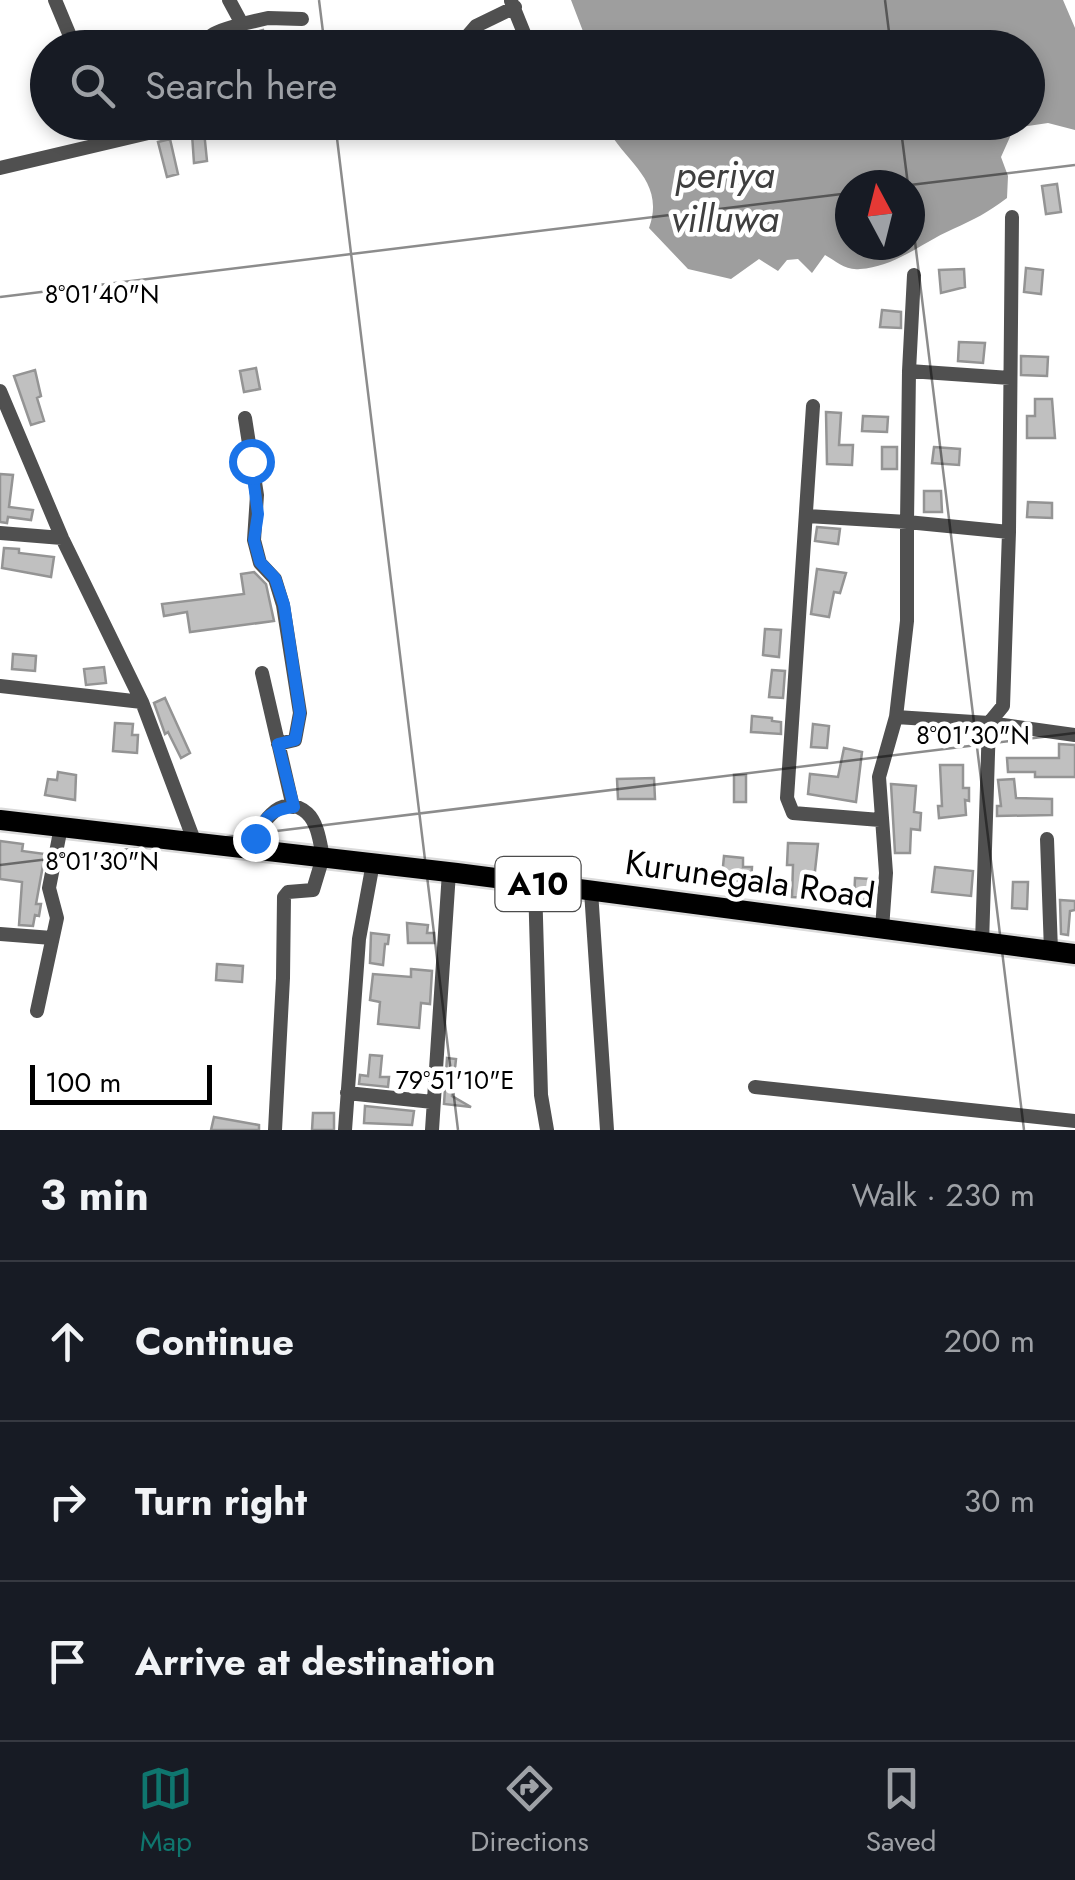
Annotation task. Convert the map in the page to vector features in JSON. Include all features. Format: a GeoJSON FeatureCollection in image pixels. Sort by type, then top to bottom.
{"type":"FeatureCollection","features":[{"type":"Feature","properties":{"kind":"highway","name":"Kurunegala Road"},"geometry":{"type":"LineString","coordinates":[[0,820],[449,872],[1075,954]]}},
{"type":"Feature","properties":{"kind":"street"},"geometry":{"type":"LineString","coordinates":[[55,0],[68,30]]}},
{"type":"Feature","properties":{"kind":"street"},"geometry":{"type":"LineString","coordinates":[[229,0],[242,24]]}},
{"type":"Feature","properties":{"kind":"street"},"geometry":{"type":"LineString","coordinates":[[473,30],[513,4],[523,30]]}},
{"type":"Feature","properties":{"kind":"street"},"geometry":{"type":"LineString","coordinates":[[224,30],[268,18],[302,19]]}},
{"type":"Feature","properties":{"kind":"street"},"geometry":{"type":"LineString","coordinates":[[0,168],[125,140]]}},
{"type":"Feature","properties":{"kind":"street"},"geometry":{"type":"LineString","coordinates":[[982,943],[990,723],[1003,706],[1012,217]]}},
{"type":"Feature","properties":{"kind":"street"},"geometry":{"type":"LineString","coordinates":[[882,929],[886,873],[878,777],[896,717],[907,621],[914,274]]}},
{"type":"Feature","properties":{"kind":"street"},"geometry":{"type":"LineString","coordinates":[[910,371],[1010,378]]}},
{"type":"Feature","properties":{"kind":"street"},"geometry":{"type":"LineString","coordinates":[[0,391],[62,538],[142,702],[196,843]]}},
{"type":"Feature","properties":{"kind":"street"},"geometry":{"type":"LineString","coordinates":[[813,406],[786,798],[793,813],[880,820]]}},
{"type":"Feature","properties":{"kind":"street"},"geometry":{"type":"LineString","coordinates":[[245,418],[257,495],[254,540],[260,562],[275,578],[284,605],[300,713],[295,740],[278,744]]}},
{"type":"Feature","properties":{"kind":"street"},"geometry":{"type":"LineString","coordinates":[[807,516],[1009,532]]}},
{"type":"Feature","properties":{"kind":"street"},"geometry":{"type":"LineString","coordinates":[[0,533],[62,538]]}},
{"type":"Feature","properties":{"kind":"street"},"geometry":{"type":"LineString","coordinates":[[262,674],[294,807]]}},
{"type":"Feature","properties":{"kind":"street"},"geometry":{"type":"LineString","coordinates":[[0,686],[142,702]]}},
{"type":"Feature","properties":{"kind":"street"},"geometry":{"type":"LineString","coordinates":[[896,717],[990,723],[1075,736]]}},
{"type":"Feature","properties":{"kind":"street"},"geometry":{"type":"LineString","coordinates":[[252,849],[260,824],[278,809],[294,807],[305,811],[315,824],[323,857],[312,890],[288,892],[284,897],[275,1130]]}},
{"type":"Feature","properties":{"kind":"street"},"geometry":{"type":"LineString","coordinates":[[37,1011],[57,918],[50,888],[61,827]]}},
{"type":"Feature","properties":{"kind":"street"},"geometry":{"type":"LineString","coordinates":[[1047,839],[1051,951]]}},
{"type":"Feature","properties":{"kind":"street"},"geometry":{"type":"LineString","coordinates":[[344,1130],[359,939],[374,863]]}},
{"type":"Feature","properties":{"kind":"street"},"geometry":{"type":"LineString","coordinates":[[432,1130],[449,872]]}},
{"type":"Feature","properties":{"kind":"street"},"geometry":{"type":"LineString","coordinates":[[535,883],[540,1095],[547,1130]]}},
{"type":"Feature","properties":{"kind":"street"},"geometry":{"type":"LineString","coordinates":[[591,891],[607,1130]]}},
{"type":"Feature","properties":{"kind":"street"},"geometry":{"type":"LineString","coordinates":[[0,934],[52,938]]}},
{"type":"Feature","properties":{"kind":"street"},"geometry":{"type":"LineString","coordinates":[[756,1087],[1075,1122]]}},
{"type":"Feature","properties":{"kind":"street"},"geometry":{"type":"LineString","coordinates":[[347,1092],[433,1102]]}},
{"type":"Feature","properties":{"kind":"water","name":"periya villuwa"},"geometry":{"type":"Polygon","coordinates":[[[571,0],[1063,0],[1075,28],[1075,130],[1045,123],[1045,30],[582,30],[571,0]]]}},
{"type":"Feature","properties":{"kind":"water","name":"periya villuwa"},"geometry":{"type":"Polygon","coordinates":[[[615,140],[1009,140],[1001,157],[1008,176],[1007,198],[925,243],[925,170],[835,170],[835,260],[894,260],[873,267],[855,269],[841,265],[825,255],[812,273],[798,259],[787,260],[778,271],[759,259],[731,279],[688,269],[649,228],[653,211],[647,183],[615,140]]]}},
{"type":"Feature","properties":{"kind":"building"},"geometry":{"type":"Polygon","coordinates":[[[170,140],[178,174],[167,177],[158,142],[170,140]]]}},
{"type":"Feature","properties":{"kind":"building"},"geometry":{"type":"Polygon","coordinates":[[[192,140],[205,140],[207,161],[194,163],[192,140]]]}},
{"type":"Feature","properties":{"kind":"building"},"geometry":{"type":"Polygon","coordinates":[[[1057,184],[1061,212],[1046,214],[1042,186],[1057,184]]]}},
{"type":"Feature","properties":{"kind":"building"},"geometry":{"type":"Polygon","coordinates":[[[1026,268],[1043,270],[1041,294],[1024,292],[1026,268]]]}},
{"type":"Feature","properties":{"kind":"building"},"geometry":{"type":"Polygon","coordinates":[[[964,269],[965,287],[941,293],[939,270],[964,269]]]}},
{"type":"Feature","properties":{"kind":"building"},"geometry":{"type":"Polygon","coordinates":[[[882,310],[901,312],[901,328],[880,327],[882,310]]]}},
{"type":"Feature","properties":{"kind":"building"},"geometry":{"type":"Polygon","coordinates":[[[959,342],[985,343],[983,363],[958,361],[959,342]]]}},
{"type":"Feature","properties":{"kind":"building"},"geometry":{"type":"Polygon","coordinates":[[[1021,356],[1048,357],[1047,376],[1021,375],[1021,356]]]}},
{"type":"Feature","properties":{"kind":"building"},"geometry":{"type":"Polygon","coordinates":[[[256,368],[260,389],[244,392],[240,371],[256,368]]]}},
{"type":"Feature","properties":{"kind":"building"},"geometry":{"type":"Polygon","coordinates":[[[35,370],[44,421],[31,425],[14,376],[35,370]]]}},
{"type":"Feature","properties":{"kind":"building"},"geometry":{"type":"Polygon","coordinates":[[[1035,399],[1052,399],[1055,438],[1027,438],[1027,416],[1035,416],[1035,399]]]}},
{"type":"Feature","properties":{"kind":"building"},"geometry":{"type":"Polygon","coordinates":[[[826,412],[841,413],[839,445],[853,445],[852,465],[827,464],[826,412]]]}},
{"type":"Feature","properties":{"kind":"building"},"geometry":{"type":"Polygon","coordinates":[[[863,416],[888,417],[887,432],[862,431],[863,416]]]}},
{"type":"Feature","properties":{"kind":"building"},"geometry":{"type":"Polygon","coordinates":[[[882,447],[897,447],[897,469],[882,469],[882,447]]]}},
{"type":"Feature","properties":{"kind":"building"},"geometry":{"type":"Polygon","coordinates":[[[934,447],[960,449],[959,465],[932,463],[934,447]]]}},
{"type":"Feature","properties":{"kind":"building"},"geometry":{"type":"Polygon","coordinates":[[[0,474],[13,475],[9,507],[33,510],[31,520],[8,517],[7,523],[0,522],[0,474]]]}},
{"type":"Feature","properties":{"kind":"building"},"geometry":{"type":"Polygon","coordinates":[[[924,491],[941,491],[942,512],[924,512],[924,491]]]}},
{"type":"Feature","properties":{"kind":"building"},"geometry":{"type":"Polygon","coordinates":[[[1028,502],[1052,503],[1052,518],[1027,517],[1028,502]]]}},
{"type":"Feature","properties":{"kind":"building"},"geometry":{"type":"Polygon","coordinates":[[[817,527],[840,529],[838,544],[815,541],[817,527]]]}},
{"type":"Feature","properties":{"kind":"building"},"geometry":{"type":"Polygon","coordinates":[[[4,548],[54,557],[51,577],[2,568],[4,548]]]}},
{"type":"Feature","properties":{"kind":"building"},"geometry":{"type":"Polygon","coordinates":[[[817,569],[846,573],[840,593],[834,592],[829,617],[811,614],[817,569]]]}},
{"type":"Feature","properties":{"kind":"building"},"geometry":{"type":"Polygon","coordinates":[[[254,572],[266,584],[274,621],[190,632],[187,612],[164,616],[162,604],[244,594],[241,574],[254,572]]]}},
{"type":"Feature","properties":{"kind":"building"},"geometry":{"type":"Polygon","coordinates":[[[765,629],[781,630],[779,657],[763,655],[765,629]]]}},
{"type":"Feature","properties":{"kind":"building"},"geometry":{"type":"Polygon","coordinates":[[[13,654],[36,656],[35,671],[12,669],[13,654]]]}},
{"type":"Feature","properties":{"kind":"building"},"geometry":{"type":"Polygon","coordinates":[[[104,667],[106,683],[86,685],[84,669],[104,667]]]}},
{"type":"Feature","properties":{"kind":"building"},"geometry":{"type":"Polygon","coordinates":[[[772,670],[785,671],[783,698],[769,697],[772,670]]]}},
{"type":"Feature","properties":{"kind":"building"},"geometry":{"type":"Polygon","coordinates":[[[165,698],[190,753],[181,758],[168,732],[165,734],[154,703],[165,698]]]}},
{"type":"Feature","properties":{"kind":"building"},"geometry":{"type":"Polygon","coordinates":[[[752,716],[781,722],[781,734],[751,732],[752,716]]]}},
{"type":"Feature","properties":{"kind":"building"},"geometry":{"type":"Polygon","coordinates":[[[115,723],[133,724],[132,735],[138,735],[137,753],[113,751],[115,723]]]}},
{"type":"Feature","properties":{"kind":"building"},"geometry":{"type":"Polygon","coordinates":[[[813,724],[829,726],[827,748],[811,747],[813,724]]]}},
{"type":"Feature","properties":{"kind":"building"},"geometry":{"type":"Polygon","coordinates":[[[1059,744],[1075,745],[1075,777],[1008,772],[1007,758],[1059,758],[1059,744]]]}},
{"type":"Feature","properties":{"kind":"building"},"geometry":{"type":"Polygon","coordinates":[[[844,748],[862,752],[856,802],[808,794],[810,774],[838,777],[844,748]]]}},
{"type":"Feature","properties":{"kind":"building"},"geometry":{"type":"Polygon","coordinates":[[[940,765],[963,765],[963,788],[969,788],[966,815],[939,818],[940,765]]]}},
{"type":"Feature","properties":{"kind":"building"},"geometry":{"type":"Polygon","coordinates":[[[58,772],[76,775],[75,800],[45,795],[48,779],[57,780],[58,772]]]}},
{"type":"Feature","properties":{"kind":"building"},"geometry":{"type":"Polygon","coordinates":[[[734,775],[746,775],[746,802],[734,802],[734,775]]]}},
{"type":"Feature","properties":{"kind":"building"},"geometry":{"type":"Polygon","coordinates":[[[654,778],[655,799],[618,799],[617,779],[654,778]]]}},
{"type":"Feature","properties":{"kind":"building"},"geometry":{"type":"Polygon","coordinates":[[[1014,779],[1016,798],[1052,799],[1052,815],[997,816],[997,806],[1001,806],[998,780],[1014,779]]]}},
{"type":"Feature","properties":{"kind":"building"},"geometry":{"type":"Polygon","coordinates":[[[891,784],[916,786],[914,812],[921,813],[920,830],[911,829],[910,853],[895,853],[891,784]]]}},
{"type":"Feature","properties":{"kind":"building"},"geometry":{"type":"Polygon","coordinates":[[[0,841],[23,844],[22,851],[45,854],[36,904],[41,904],[39,916],[35,915],[33,926],[19,925],[22,882],[0,879],[0,841]]]}},
{"type":"Feature","properties":{"kind":"building"},"geometry":{"type":"Polygon","coordinates":[[[788,843],[818,844],[812,898],[792,897],[793,865],[787,865],[788,843]]]}},
{"type":"Feature","properties":{"kind":"building"},"geometry":{"type":"Polygon","coordinates":[[[724,856],[743,858],[743,867],[752,867],[751,882],[741,881],[741,890],[721,888],[724,856]]]}},
{"type":"Feature","properties":{"kind":"building"},"geometry":{"type":"Polygon","coordinates":[[[935,867],[973,871],[971,896],[932,892],[935,867]]]}},
{"type":"Feature","properties":{"kind":"building"},"geometry":{"type":"Polygon","coordinates":[[[855,878],[869,879],[868,903],[854,902],[855,878]]]}},
{"type":"Feature","properties":{"kind":"building"},"geometry":{"type":"Polygon","coordinates":[[[1013,882],[1028,882],[1027,909],[1012,908],[1013,882]]]}},
{"type":"Feature","properties":{"kind":"building"},"geometry":{"type":"Polygon","coordinates":[[[1060,900],[1075,901],[1068,935],[1061,934],[1060,900]]]}},
{"type":"Feature","properties":{"kind":"building"},"geometry":{"type":"Polygon","coordinates":[[[407,923],[428,925],[427,933],[434,933],[434,943],[408,943],[407,923]]]}},
{"type":"Feature","properties":{"kind":"building"},"geometry":{"type":"Polygon","coordinates":[[[371,933],[389,935],[383,965],[370,963],[371,933]]]}},
{"type":"Feature","properties":{"kind":"building"},"geometry":{"type":"Polygon","coordinates":[[[217,964],[243,966],[242,982],[216,980],[217,964]]]}},
{"type":"Feature","properties":{"kind":"building"},"geometry":{"type":"Polygon","coordinates":[[[411,969],[432,971],[430,1004],[421,1003],[419,1028],[378,1024],[380,1002],[370,1000],[373,974],[411,977],[411,969]]]}},
{"type":"Feature","properties":{"kind":"building"},"geometry":{"type":"Polygon","coordinates":[[[370,1055],[382,1056],[380,1077],[389,1077],[388,1087],[359,1084],[360,1075],[368,1076],[370,1055]]]}},
{"type":"Feature","properties":{"kind":"building"},"geometry":{"type":"Polygon","coordinates":[[[447,1058],[456,1059],[452,1096],[471,1107],[444,1104],[447,1058]]]}},
{"type":"Feature","properties":{"kind":"building"},"geometry":{"type":"Polygon","coordinates":[[[365,1106],[414,1111],[412,1125],[364,1123],[365,1106]]]}},
{"type":"Feature","properties":{"kind":"building"},"geometry":{"type":"Polygon","coordinates":[[[313,1113],[334,1113],[334,1130],[312,1130],[313,1113]]]}},
{"type":"Feature","properties":{"kind":"building"},"geometry":{"type":"Polygon","coordinates":[[[214,1117],[259,1125],[259,1130],[211,1130],[214,1117]]]}},
{"type":"Feature","properties":{"kind":"route"},"geometry":{"type":"LineString","coordinates":[[251,461],[258,514],[254,540],[260,562],[275,578],[284,605],[300,713],[295,740],[278,744],[294,807],[278,809],[268,816],[255,838]]}}]}
